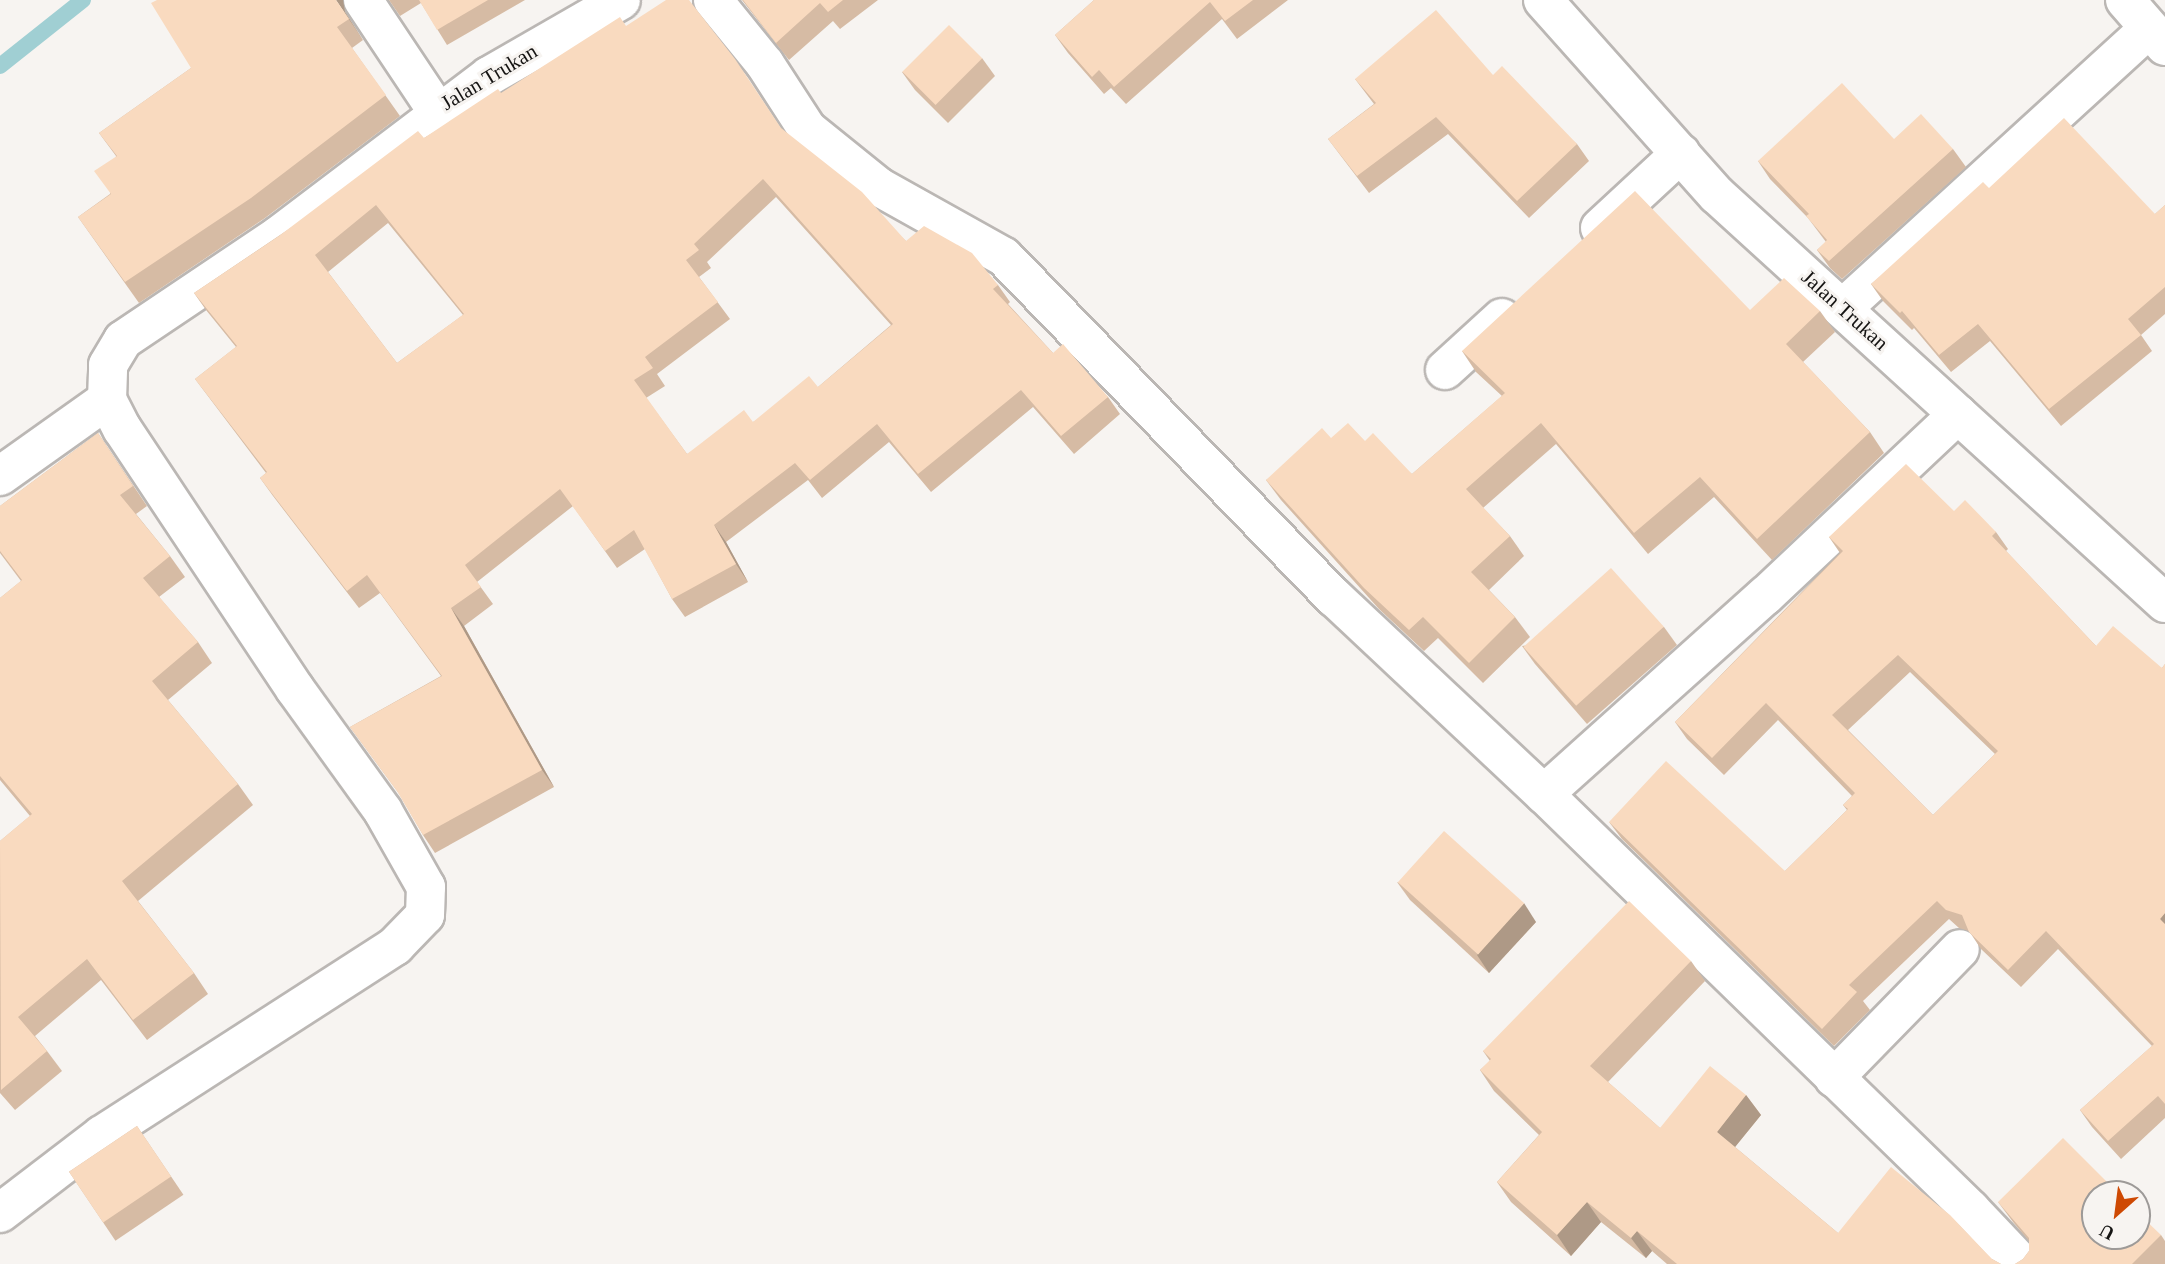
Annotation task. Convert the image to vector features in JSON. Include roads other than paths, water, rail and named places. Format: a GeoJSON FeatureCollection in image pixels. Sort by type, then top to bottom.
{"type":"FeatureCollection","features":[{"type":"Feature","properties":{"kind":"street","name":"Jalan Trukan"},"geometry":{"type":"LineString","coordinates":[[363,0],[439,114],[489,76],[621,0]]}},
{"type":"Feature","properties":{"kind":"street"},"geometry":{"type":"LineString","coordinates":[[713,0],[765,64],[807,129],[879,187],[1004,257],[1335,598],[1544,794],[1971,1210],[2022,1264]]}},
{"type":"Feature","properties":{"kind":"street","name":"Jalan Trukan"},"geometry":{"type":"LineString","coordinates":[[1543,0],[1717,195],[2165,603]]}},
{"type":"Feature","properties":{"kind":"street"},"geometry":{"type":"LineString","coordinates":[[1843,308],[2157,38],[2125,0]]}},
{"type":"Feature","properties":{"kind":"street"},"geometry":{"type":"LineString","coordinates":[[0,1213],[102,1135],[395,946],[425,915],[426,887],[383,811],[295,689],[122,429],[107,400],[108,365],[123,340],[278,236],[439,114]]}},
{"type":"Feature","properties":{"kind":"street"},"geometry":{"type":"LineString","coordinates":[[1579,248],[1681,153]]}},
{"type":"Feature","properties":{"kind":"street"},"geometry":{"type":"LineString","coordinates":[[1445,370],[1527,295]]}},
{"type":"Feature","properties":{"kind":"street"},"geometry":{"type":"LineString","coordinates":[[0,476],[107,400]]}},
{"type":"Feature","properties":{"kind":"street"},"geometry":{"type":"LineString","coordinates":[[1544,794],[1765,596],[1958,414]]}},
{"type":"Feature","properties":{"kind":"street"},"geometry":{"type":"LineString","coordinates":[[1834,1078],[1960,949]]}},
{"type":"Feature","properties":{"kind":"waterway"},"geometry":{"type":"LineString","coordinates":[[0,66],[83,0]]}}]}
